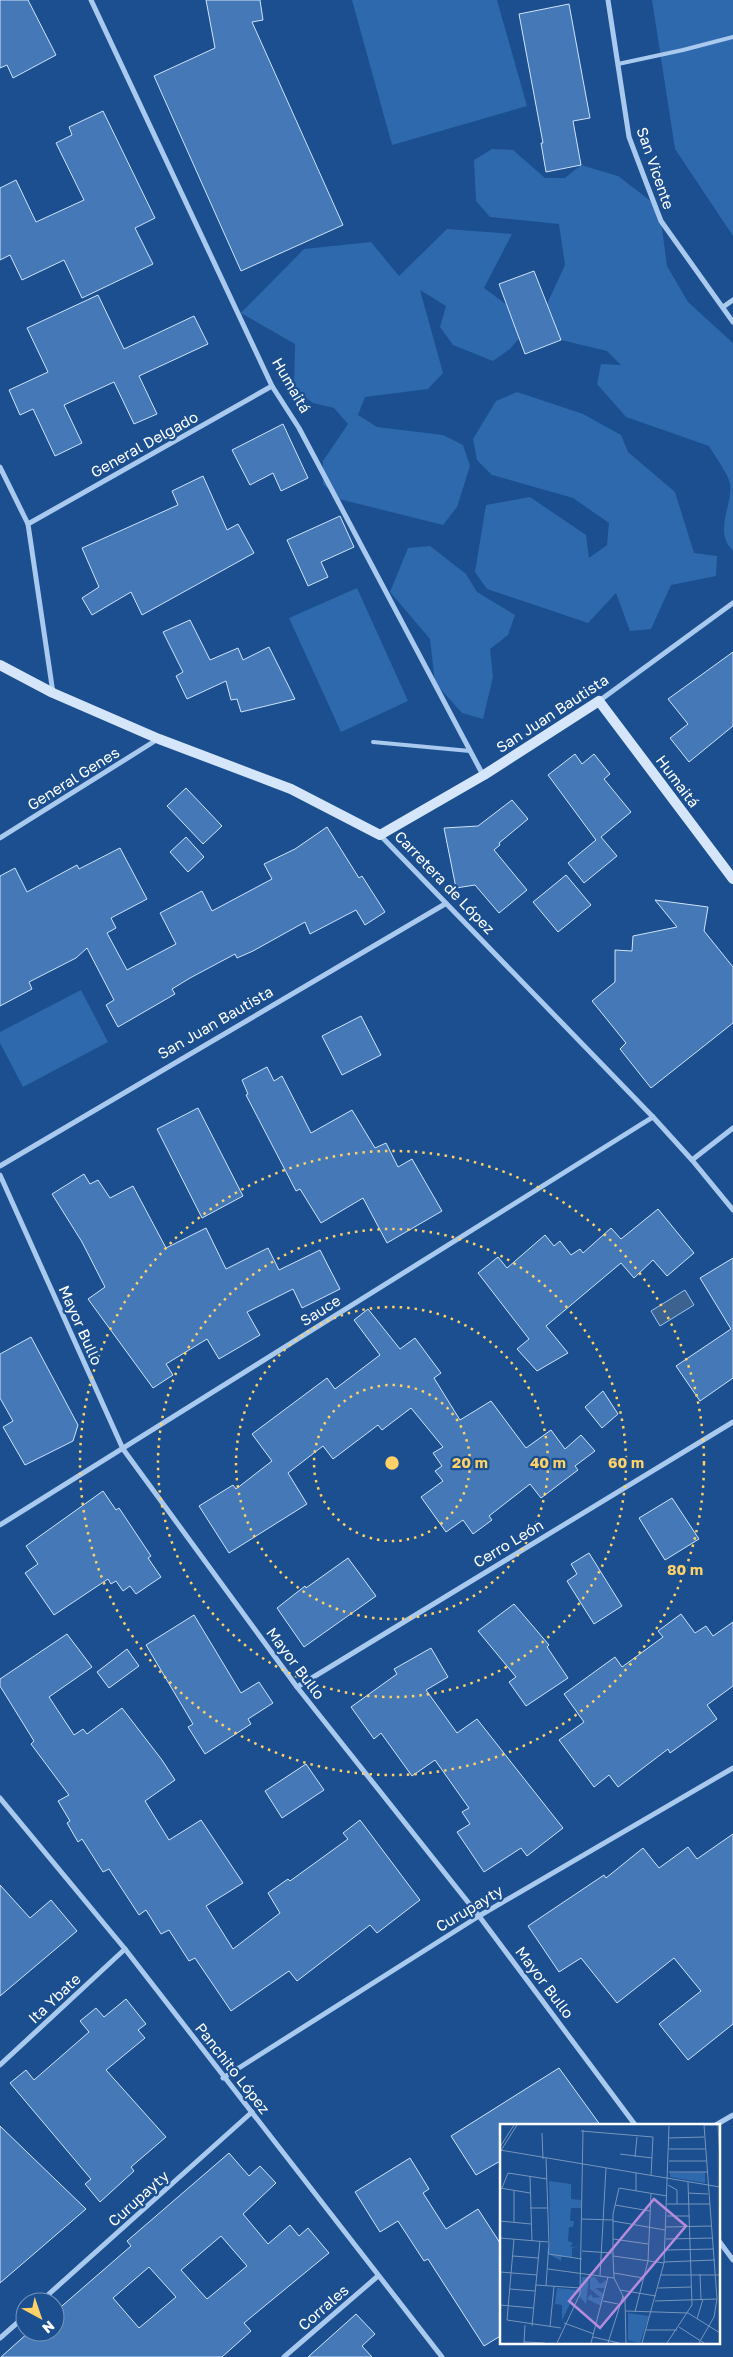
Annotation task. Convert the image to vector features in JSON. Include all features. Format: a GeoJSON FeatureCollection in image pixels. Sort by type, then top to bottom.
{"type":"FeatureCollection","features":[{"type":"Feature","properties":{"kind":"street","name":"Humaitá"},"geometry":{"type":"LineString","coordinates":[[91,0],[272,386],[299,428],[484,776]]}},
{"type":"Feature","properties":{"kind":"street","name":"San Vicente"},"geometry":{"type":"LineString","coordinates":[[608,0],[629,137],[661,221],[733,322]]}},
{"type":"Feature","properties":{"kind":"street"},"geometry":{"type":"LineString","coordinates":[[723,307],[733,300]]}},
{"type":"Feature","properties":{"kind":"street","name":"General Delgado"},"geometry":{"type":"LineString","coordinates":[[28,524],[272,386]]}},
{"type":"Feature","properties":{"kind":"street"},"geometry":{"type":"LineString","coordinates":[[0,467],[28,524],[53,694]]}},
{"type":"Feature","properties":{"kind":"street","name":"San Juan Bautista"},"geometry":{"type":"LineString","coordinates":[[380,836],[484,776],[599,701],[733,603]]}},
{"type":"Feature","properties":{"kind":"street","name":"Carretera de López"},"geometry":{"type":"LineString","coordinates":[[0,665],[53,694],[159,739],[291,789],[380,836],[653,1117],[692,1160],[733,1210]]}},
{"type":"Feature","properties":{"kind":"street","name":"Humaitá"},"geometry":{"type":"LineString","coordinates":[[599,701],[733,879]]}},
{"type":"Feature","properties":{"kind":"street","name":"General Genes"},"geometry":{"type":"LineString","coordinates":[[0,838],[159,739]]}},
{"type":"Feature","properties":{"kind":"street","name":"San Juan Bautista"},"geometry":{"type":"LineString","coordinates":[[0,1166],[445,904]]}},
{"type":"Feature","properties":{"kind":"street","name":"Sauce"},"geometry":{"type":"LineString","coordinates":[[0,1525],[653,1117]]}},
{"type":"Feature","properties":{"kind":"street"},"geometry":{"type":"LineString","coordinates":[[692,1160],[733,1128]]}},
{"type":"Feature","properties":{"kind":"street","name":"Mayor Bullo"},"geometry":{"type":"LineString","coordinates":[[0,1175],[123,1448],[297,1687],[479,1916],[635,2124]]}},
{"type":"Feature","properties":{"kind":"street","name":"Cerro León"},"geometry":{"type":"LineString","coordinates":[[297,1687],[733,1422]]}},
{"type":"Feature","properties":{"kind":"street","name":"Curupayty"},"geometry":{"type":"LineString","coordinates":[[223,2078],[479,1916],[733,1768]]}},
{"type":"Feature","properties":{"kind":"street","name":"Panchito López"},"geometry":{"type":"LineString","coordinates":[[0,1798],[125,1949],[223,2078],[252,2112],[442,2357]]}},
{"type":"Feature","properties":{"kind":"street","name":"Ita Ybate"},"geometry":{"type":"LineString","coordinates":[[0,2065],[125,1949]]}},
{"type":"Feature","properties":{"kind":"street","name":"Curupayty"},"geometry":{"type":"LineString","coordinates":[[51,2292],[252,2112]]}},
{"type":"Feature","properties":{"kind":"street"},"geometry":{"type":"LineString","coordinates":[[717,2124],[733,2114]]}},
{"type":"Feature","properties":{"kind":"street"},"geometry":{"type":"LineString","coordinates":[[720,2242],[733,2260]]}},
{"type":"Feature","properties":{"kind":"street","name":"Corrales"},"geometry":{"type":"LineString","coordinates":[[284,2357],[378,2276]]}},
{"type":"Feature","properties":{"kind":"street"},"geometry":{"type":"LineString","coordinates":[[0,2338],[15,2325]]}},
{"type":"Feature","properties":{"kind":"lane"},"geometry":{"type":"LineString","coordinates":[[618,64],[683,50],[733,36]]}},
{"type":"Feature","properties":{"kind":"lane"},"geometry":{"type":"LineString","coordinates":[[373,742],[470,751]]}},
{"type":"Feature","properties":{"kind":"shaded area"},"geometry":{"type":"Polygon","coordinates":[[[352,0],[497,0],[527,106],[392,145],[352,0]]]}},
{"type":"Feature","properties":{"kind":"shaded area"},"geometry":{"type":"Polygon","coordinates":[[[652,0],[733,0],[733,236],[675,149],[652,0]]]}},
{"type":"Feature","properties":{"kind":"shaded area"},"geometry":{"type":"Polygon","coordinates":[[[492,149],[513,150],[545,178],[565,178],[581,165],[618,176],[652,202],[661,221],[667,266],[688,302],[733,343],[733,551],[727,543],[724,527],[730,484],[724,470],[709,446],[626,417],[597,384],[601,364],[621,365],[607,351],[561,340],[547,304],[565,265],[559,224],[490,217],[476,201],[474,160],[492,149]]]}},
{"type":"Feature","properties":{"kind":"shaded area"},"geometry":{"type":"Polygon","coordinates":[[[447,229],[512,234],[484,288],[519,314],[522,335],[510,349],[493,361],[453,345],[440,327],[446,306],[420,290],[443,373],[428,389],[365,397],[358,415],[377,427],[443,435],[463,445],[470,466],[457,507],[443,525],[339,499],[323,484],[323,461],[348,424],[334,408],[313,403],[294,389],[295,344],[241,313],[304,249],[371,242],[399,276],[447,229]]]}},
{"type":"Feature","properties":{"kind":"shaded area"},"geometry":{"type":"Polygon","coordinates":[[[517,392],[583,414],[621,435],[628,452],[675,492],[694,553],[717,556],[716,576],[671,585],[651,629],[630,631],[616,593],[588,623],[487,589],[475,572],[486,505],[530,497],[586,535],[589,558],[607,545],[609,523],[573,498],[492,475],[477,460],[473,439],[496,401],[517,392]]]}},
{"type":"Feature","properties":{"kind":"shaded area"},"geometry":{"type":"Polygon","coordinates":[[[430,546],[466,574],[477,592],[515,615],[508,635],[490,649],[493,677],[483,719],[462,713],[435,683],[430,639],[390,592],[408,548],[430,546]]]}},
{"type":"Feature","properties":{"kind":"shaded area"},"geometry":{"type":"Polygon","coordinates":[[[357,588],[408,701],[341,732],[289,618],[357,588]]]}},
{"type":"Feature","properties":{"kind":"shaded area"},"geometry":{"type":"Polygon","coordinates":[[[81,990],[108,1042],[23,1087],[0,1043],[0,1032],[81,990]]]}},
{"type":"Feature","properties":{"kind":"shaded area"},"geometry":{"type":"Polygon","coordinates":[[[685,1290],[694,1305],[660,1326],[651,1311],[685,1290]]]}},
{"type":"Feature","properties":{"kind":"building"},"geometry":{"type":"Polygon","coordinates":[[[0,0],[28,0],[56,55],[13,78],[7,65],[0,68],[0,0]]]}},
{"type":"Feature","properties":{"kind":"building"},"geometry":{"type":"Polygon","coordinates":[[[206,0],[260,0],[263,20],[252,22],[343,225],[241,271],[154,76],[215,48],[206,0]]]}},
{"type":"Feature","properties":{"kind":"building"},"geometry":{"type":"Polygon","coordinates":[[[569,4],[590,118],[573,121],[581,165],[546,172],[541,143],[543,143],[519,14],[569,4]]]}},
{"type":"Feature","properties":{"kind":"building"},"geometry":{"type":"Polygon","coordinates":[[[103,111],[155,218],[135,228],[153,264],[82,298],[64,260],[22,280],[10,255],[0,260],[0,188],[16,180],[36,222],[84,200],[56,143],[72,135],[69,127],[103,111]]]}},
{"type":"Feature","properties":{"kind":"building"},"geometry":{"type":"Polygon","coordinates":[[[534,271],[561,340],[525,354],[499,284],[534,271]]]}},
{"type":"Feature","properties":{"kind":"building"},"geometry":{"type":"Polygon","coordinates":[[[98,295],[124,349],[194,316],[208,344],[139,376],[157,414],[134,424],[114,382],[64,405],[82,443],[55,456],[33,409],[20,415],[9,390],[48,372],[27,328],[98,295]]]}},
{"type":"Feature","properties":{"kind":"building"},"geometry":{"type":"Polygon","coordinates":[[[283,424],[308,478],[281,491],[273,473],[250,485],[232,450],[283,424]]]}},
{"type":"Feature","properties":{"kind":"building"},"geometry":{"type":"Polygon","coordinates":[[[203,476],[227,530],[238,524],[254,553],[142,615],[131,592],[92,615],[82,598],[99,587],[82,548],[178,505],[172,491],[203,476]]]}},
{"type":"Feature","properties":{"kind":"building"},"geometry":{"type":"Polygon","coordinates":[[[340,516],[354,547],[321,562],[328,577],[308,586],[287,540],[340,516]]]}},
{"type":"Feature","properties":{"kind":"building"},"geometry":{"type":"Polygon","coordinates":[[[190,620],[210,660],[238,648],[243,660],[269,647],[295,699],[241,712],[237,699],[231,700],[226,681],[187,699],[176,676],[183,672],[163,632],[190,620]]]}},
{"type":"Feature","properties":{"kind":"building"},"geometry":{"type":"Polygon","coordinates":[[[733,652],[733,726],[689,762],[670,738],[688,724],[668,699],[733,652]]]}},
{"type":"Feature","properties":{"kind":"building"},"geometry":{"type":"Polygon","coordinates":[[[575,754],[582,764],[594,754],[610,774],[604,779],[631,812],[601,837],[617,856],[584,883],[568,863],[596,840],[548,775],[575,754]]]}},
{"type":"Feature","properties":{"kind":"building"},"geometry":{"type":"Polygon","coordinates":[[[186,788],[222,826],[203,844],[167,806],[186,788]]]}},
{"type":"Feature","properties":{"kind":"building"},"geometry":{"type":"Polygon","coordinates":[[[512,800],[528,819],[499,843],[500,845],[494,850],[527,890],[499,913],[475,885],[456,888],[444,828],[478,826],[512,800]]]}},
{"type":"Feature","properties":{"kind":"building"},"geometry":{"type":"Polygon","coordinates":[[[327,827],[359,878],[362,876],[385,912],[365,925],[356,910],[310,934],[305,922],[253,951],[237,958],[235,954],[190,978],[172,989],[175,994],[118,1027],[106,1005],[114,1000],[87,948],[76,958],[29,982],[32,989],[0,1006],[0,876],[15,868],[27,892],[77,865],[79,869],[120,848],[147,899],[111,918],[116,928],[107,933],[127,970],[176,944],[160,913],[202,891],[212,911],[272,879],[264,864],[295,849],[327,827]]]}},
{"type":"Feature","properties":{"kind":"building"},"geometry":{"type":"Polygon","coordinates":[[[186,837],[204,857],[188,872],[170,852],[186,837]]]}},
{"type":"Feature","properties":{"kind":"building"},"geometry":{"type":"Polygon","coordinates":[[[566,875],[591,905],[558,932],[533,902],[566,875]]]}},
{"type":"Feature","properties":{"kind":"building"},"geometry":{"type":"Polygon","coordinates":[[[655,900],[708,907],[704,931],[733,967],[733,1023],[651,1088],[620,1049],[626,1043],[592,1001],[615,982],[615,950],[632,951],[633,936],[677,927],[655,900]]]}},
{"type":"Feature","properties":{"kind":"building"},"geometry":{"type":"Polygon","coordinates":[[[361,1016],[381,1055],[342,1075],[322,1036],[361,1016]]]}},
{"type":"Feature","properties":{"kind":"building"},"geometry":{"type":"Polygon","coordinates":[[[267,1067],[274,1081],[282,1076],[311,1133],[352,1110],[375,1148],[386,1143],[398,1167],[412,1159],[442,1211],[387,1243],[363,1198],[321,1223],[300,1189],[296,1191],[246,1095],[248,1094],[242,1080],[267,1067]]]}},
{"type":"Feature","properties":{"kind":"building"},"geometry":{"type":"Polygon","coordinates":[[[198,1108],[243,1196],[202,1218],[157,1129],[198,1108]]]}},
{"type":"Feature","properties":{"kind":"building"},"geometry":{"type":"Polygon","coordinates":[[[84,1174],[90,1184],[98,1180],[110,1198],[133,1186],[166,1248],[206,1228],[226,1269],[268,1248],[279,1270],[320,1250],[340,1289],[302,1308],[293,1289],[247,1312],[260,1335],[219,1359],[207,1339],[166,1364],[173,1375],[153,1388],[88,1299],[105,1287],[82,1242],[52,1194],[84,1174]]]}},
{"type":"Feature","properties":{"kind":"building"},"geometry":{"type":"Polygon","coordinates":[[[658,1209],[694,1253],[667,1276],[653,1260],[634,1278],[621,1263],[546,1326],[568,1353],[537,1371],[517,1349],[529,1339],[478,1273],[498,1257],[507,1268],[545,1235],[554,1246],[560,1241],[571,1255],[580,1249],[583,1253],[611,1228],[621,1239],[658,1209]]]}},
{"type":"Feature","properties":{"kind":"building"},"geometry":{"type":"Polygon","coordinates":[[[733,1258],[733,1378],[700,1401],[676,1366],[731,1329],[700,1278],[733,1258]]]}},
{"type":"Feature","properties":{"kind":"building"},"geometry":{"type":"Polygon","coordinates":[[[368,1309],[400,1349],[415,1338],[441,1373],[434,1378],[460,1420],[491,1401],[526,1448],[551,1430],[565,1449],[581,1435],[595,1451],[575,1466],[578,1470],[541,1498],[530,1484],[489,1516],[492,1520],[473,1534],[463,1520],[446,1532],[421,1497],[443,1481],[435,1471],[442,1466],[433,1453],[443,1447],[411,1408],[382,1430],[378,1425],[333,1459],[323,1446],[288,1473],[307,1504],[229,1553],[199,1506],[233,1485],[236,1489],[272,1461],[252,1434],[327,1378],[335,1389],[380,1355],[354,1320],[368,1309]]]}},
{"type":"Feature","properties":{"kind":"building"},"geometry":{"type":"Polygon","coordinates":[[[31,1337],[78,1425],[73,1441],[25,1465],[3,1427],[13,1421],[0,1398],[0,1354],[31,1337]]]}},
{"type":"Feature","properties":{"kind":"building"},"geometry":{"type":"Polygon","coordinates":[[[603,1391],[618,1414],[602,1428],[585,1407],[603,1391]]]}},
{"type":"Feature","properties":{"kind":"building"},"geometry":{"type":"Polygon","coordinates":[[[103,1491],[116,1510],[119,1508],[151,1556],[148,1558],[161,1577],[136,1594],[130,1586],[123,1591],[116,1581],[111,1584],[108,1579],[54,1615],[25,1573],[38,1564],[26,1546],[103,1491]]]}},
{"type":"Feature","properties":{"kind":"building"},"geometry":{"type":"Polygon","coordinates":[[[672,1498],[699,1539],[665,1560],[639,1518],[672,1498]]]}},
{"type":"Feature","properties":{"kind":"building"},"geometry":{"type":"Polygon","coordinates":[[[589,1553],[622,1606],[594,1624],[567,1581],[577,1574],[571,1564],[589,1553]]]}},
{"type":"Feature","properties":{"kind":"building"},"geometry":{"type":"Polygon","coordinates":[[[348,1558],[376,1596],[304,1647],[277,1608],[305,1586],[306,1588],[348,1558]]]}},
{"type":"Feature","properties":{"kind":"building"},"geometry":{"type":"Polygon","coordinates":[[[514,1604],[549,1645],[547,1647],[568,1678],[526,1706],[509,1682],[516,1677],[478,1631],[514,1604]]]}},
{"type":"Feature","properties":{"kind":"building"},"geometry":{"type":"Polygon","coordinates":[[[681,1614],[695,1633],[706,1626],[713,1636],[733,1622],[733,1686],[707,1705],[717,1719],[670,1753],[668,1749],[618,1787],[609,1775],[594,1787],[559,1740],[584,1722],[564,1694],[615,1657],[622,1667],[663,1637],[658,1631],[681,1614]]]}},
{"type":"Feature","properties":{"kind":"building"},"geometry":{"type":"Polygon","coordinates":[[[194,1615],[241,1693],[259,1682],[273,1703],[248,1719],[251,1724],[205,1754],[188,1727],[193,1724],[146,1645],[194,1615]]]}},
{"type":"Feature","properties":{"kind":"building"},"geometry":{"type":"Polygon","coordinates":[[[67,1634],[92,1667],[49,1697],[74,1735],[83,1729],[87,1734],[122,1708],[162,1760],[175,1780],[145,1801],[169,1840],[201,1820],[243,1883],[206,1906],[233,1949],[280,1913],[268,1893],[288,1879],[290,1881],[348,1839],[343,1833],[360,1820],[420,1900],[377,1933],[370,1925],[297,1981],[289,1971],[231,2011],[195,1958],[189,1961],[169,1930],[161,1934],[146,1910],[139,1915],[109,1869],[103,1872],[82,1839],[78,1842],[67,1823],[70,1821],[58,1801],[69,1795],[31,1744],[34,1741],[0,1686],[0,1679],[67,1634]]]}},
{"type":"Feature","properties":{"kind":"building"},"geometry":{"type":"Polygon","coordinates":[[[431,1648],[448,1677],[426,1690],[457,1733],[477,1719],[563,1828],[527,1856],[521,1848],[484,1872],[457,1832],[470,1824],[462,1812],[469,1808],[435,1760],[412,1776],[381,1733],[374,1739],[351,1707],[397,1674],[394,1669],[431,1648]]]}},
{"type":"Feature","properties":{"kind":"building"},"geometry":{"type":"Polygon","coordinates":[[[127,1649],[139,1666],[109,1688],[97,1672],[127,1649]]]}},
{"type":"Feature","properties":{"kind":"building"},"geometry":{"type":"Polygon","coordinates":[[[306,1764],[324,1790],[282,1818],[265,1791],[306,1764]]]}},
{"type":"Feature","properties":{"kind":"building"},"geometry":{"type":"Polygon","coordinates":[[[733,1834],[733,2024],[688,2060],[659,2024],[701,1991],[674,1958],[617,2003],[581,1958],[559,1972],[528,1926],[604,1875],[606,1878],[643,1848],[659,1868],[688,1847],[697,1859],[733,1834]]]}},
{"type":"Feature","properties":{"kind":"building"},"geometry":{"type":"Polygon","coordinates":[[[0,1885],[30,1918],[51,1900],[77,1931],[0,1996],[0,1885]]]}},
{"type":"Feature","properties":{"kind":"building"},"geometry":{"type":"Polygon","coordinates":[[[126,1999],[146,2024],[138,2030],[145,2038],[106,2070],[166,2137],[131,2167],[134,2171],[100,2202],[85,2184],[91,2179],[10,2083],[26,2070],[34,2080],[89,2032],[80,2021],[96,2008],[104,2017],[126,1999]]]}},
{"type":"Feature","properties":{"kind":"building"},"geometry":{"type":"Polygon","coordinates":[[[559,2068],[600,2124],[500,2124],[500,2161],[476,2175],[451,2136],[559,2068]]]}},
{"type":"Feature","properties":{"kind":"building"},"geometry":{"type":"Polygon","coordinates":[[[0,2126],[86,2209],[0,2283],[0,2126]]]}},
{"type":"Feature","properties":{"kind":"building"},"geometry":{"type":"Polygon","coordinates":[[[229,2153],[249,2176],[260,2166],[276,2183],[243,2214],[268,2244],[290,2225],[299,2236],[308,2228],[329,2253],[244,2323],[251,2331],[222,2357],[1,2357],[18,2342],[65,2342],[65,2303],[131,2246],[127,2241],[229,2153]],[[221,2236],[181,2270],[207,2299],[247,2266],[221,2236]],[[149,2267],[113,2298],[139,2328],[176,2297],[149,2267]]]}},
{"type":"Feature","properties":{"kind":"building"},"geometry":{"type":"Polygon","coordinates":[[[410,2158],[429,2189],[423,2193],[446,2229],[478,2209],[500,2243],[500,2336],[484,2346],[428,2259],[424,2261],[398,2221],[380,2232],[355,2192],[410,2158]]]}},
{"type":"Feature","properties":{"kind":"building"},"geometry":{"type":"Polygon","coordinates":[[[356,2314],[375,2334],[362,2346],[372,2357],[308,2357],[356,2314]]]}}]}
